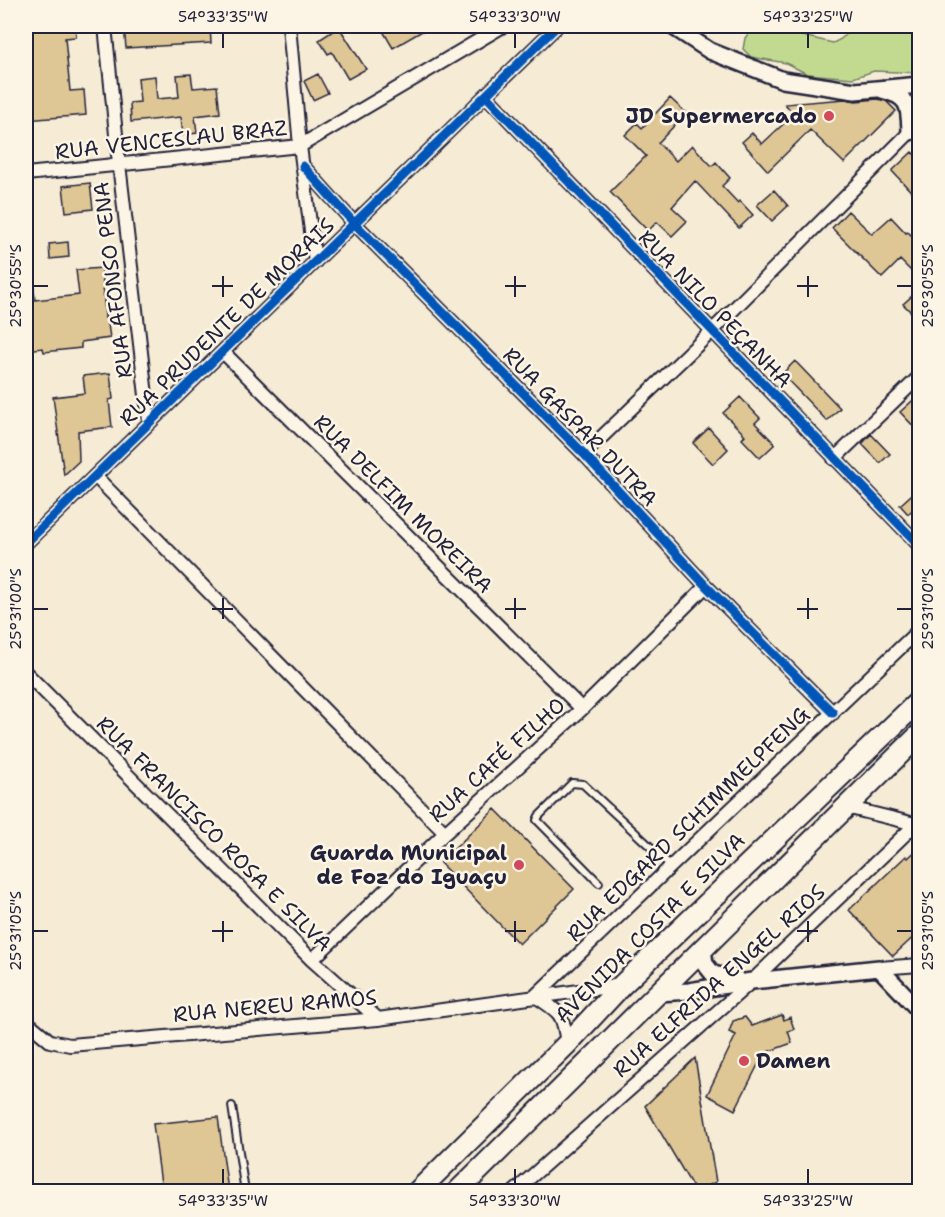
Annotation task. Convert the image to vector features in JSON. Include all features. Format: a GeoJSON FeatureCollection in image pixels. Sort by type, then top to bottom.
{"type":"FeatureCollection","features":[{"type":"Feature","properties":{"kind":"main road","name":"AVENIDA COSTA E SILVA"},"geometry":{"type":"LineString","coordinates":[[417,1191],[567,1044],[622,985],[920,700]]}},
{"type":"Feature","properties":{"kind":"main road"},"geometry":{"type":"LineString","coordinates":[[458,1191],[920,734]]}},
{"type":"Feature","properties":{"kind":"street","name":"RUA AFONSO PENA"},"geometry":{"type":"LineString","coordinates":[[105,26],[149,422]]}},
{"type":"Feature","properties":{"kind":"street"},"geometry":{"type":"LineString","coordinates":[[289,26],[300,146],[315,262]]}},
{"type":"Feature","properties":{"kind":"street","name":"RUA VENCESLAU BRAZ"},"geometry":{"type":"LineString","coordinates":[[26,174],[300,146],[503,26]]}},
{"type":"Feature","properties":{"kind":"street","name":"RUA PRUDENTE DE MORAIS"},"geometry":{"type":"LineString","coordinates":[[26,543],[557,26]]}},
{"type":"Feature","properties":{"kind":"street"},"geometry":{"type":"LineString","coordinates":[[672,26],[710,51],[783,80],[855,91],[920,85]]}},
{"type":"Feature","properties":{"kind":"street"},"geometry":{"type":"LineString","coordinates":[[584,454],[712,331],[915,127],[907,105],[897,94],[879,89]]}},
{"type":"Feature","properties":{"kind":"street","name":"RUA NILO PEÇANHA"},"geometry":{"type":"LineString","coordinates":[[486,96],[920,546]]}},
{"type":"Feature","properties":{"kind":"street","name":"RUA GASPAR DUTRA"},"geometry":{"type":"LineString","coordinates":[[303,166],[354,223],[584,454],[706,586],[833,713]]}},
{"type":"Feature","properties":{"kind":"street","name":"RUA DELFIM MOREIRA"},"geometry":{"type":"LineString","coordinates":[[223,352],[582,709]]}},
{"type":"Feature","properties":{"kind":"street"},"geometry":{"type":"LineString","coordinates":[[834,459],[920,376]]}},
{"type":"Feature","properties":{"kind":"street"},"geometry":{"type":"LineString","coordinates":[[95,476],[445,833]]}},
{"type":"Feature","properties":{"kind":"street","name":"RUA CAFÉ FILHO"},"geometry":{"type":"LineString","coordinates":[[312,960],[445,833],[582,709],[706,586]]}},
{"type":"Feature","properties":{"kind":"street","name":"RUA EDGARD SCHIMMELPFENG"},"geometry":{"type":"LineString","coordinates":[[535,996],[920,629]]}},
{"type":"Feature","properties":{"kind":"street","name":"RUA FRANCISCO ROSA E SILVA"},"geometry":{"type":"LineString","coordinates":[[26,673],[312,960],[378,1019]]}},
{"type":"Feature","properties":{"kind":"street"},"geometry":{"type":"LineString","coordinates":[[846,807],[917,822]]}},
{"type":"Feature","properties":{"kind":"street","name":"RUA ELFRIDA ENGEL RIOS"},"geometry":{"type":"LineString","coordinates":[[514,1191],[752,981],[917,822]]}},
{"type":"Feature","properties":{"kind":"street"},"geometry":{"type":"LineString","coordinates":[[703,950],[705,964],[713,974],[752,981]]}},
{"type":"Feature","properties":{"kind":"street"},"geometry":{"type":"LineString","coordinates":[[659,993],[689,992],[752,981],[920,965]]}},
{"type":"Feature","properties":{"kind":"street"},"geometry":{"type":"LineString","coordinates":[[879,968],[920,1011]]}},
{"type":"Feature","properties":{"kind":"street","name":"RUA NEREU RAMOS"},"geometry":{"type":"LineString","coordinates":[[27,1023],[50,1041],[70,1045],[378,1019],[622,985]]}},
{"type":"Feature","properties":{"kind":"street"},"geometry":{"type":"LineString","coordinates":[[535,996],[557,1011],[564,1020],[567,1044]]}},
{"type":"Feature","properties":{"kind":"street"},"geometry":{"type":"LineString","coordinates":[[26,1004],[27,1023]]}},
{"type":"Feature","properties":{"kind":"lane"},"geometry":{"type":"LineString","coordinates":[[599,883],[537,820],[572,783],[583,784],[670,866]]}},
{"type":"Feature","properties":{"kind":"lane"},"geometry":{"type":"LineString","coordinates":[[232,1106],[245,1191]]}},
{"type":"Feature","properties":{"kind":"green space"},"geometry":{"type":"Polygon","coordinates":[[[754,26],[774,26],[794,34],[833,43],[841,39],[852,26],[919,26],[919,73],[874,71],[853,78],[807,74],[786,63],[751,57],[743,49],[745,38],[754,26]]]}},
{"type":"Feature","properties":{"kind":"building"},"geometry":{"type":"Polygon","coordinates":[[[28,26],[75,26],[76,37],[65,38],[70,91],[84,90],[86,115],[26,120],[28,26]]]}},
{"type":"Feature","properties":{"kind":"building"},"geometry":{"type":"Polygon","coordinates":[[[124,26],[210,26],[211,43],[126,48],[124,26]]]}},
{"type":"Feature","properties":{"kind":"building"},"geometry":{"type":"Polygon","coordinates":[[[380,26],[431,26],[393,48],[380,26]]]}},
{"type":"Feature","properties":{"kind":"building"},"geometry":{"type":"Polygon","coordinates":[[[339,27],[366,69],[348,79],[332,52],[328,54],[319,40],[339,27]]]}},
{"type":"Feature","properties":{"kind":"building"},"geometry":{"type":"Polygon","coordinates":[[[191,74],[193,88],[217,86],[220,113],[195,116],[197,133],[183,135],[181,117],[131,122],[130,103],[140,102],[138,78],[155,76],[157,99],[179,97],[177,75],[191,74]]]}},
{"type":"Feature","properties":{"kind":"building"},"geometry":{"type":"Polygon","coordinates":[[[318,74],[328,93],[313,100],[304,81],[318,74]]]}},
{"type":"Feature","properties":{"kind":"building"},"geometry":{"type":"Polygon","coordinates":[[[670,98],[686,113],[658,143],[676,161],[692,145],[712,166],[716,162],[730,178],[722,186],[753,215],[739,228],[695,181],[672,207],[687,221],[672,236],[657,222],[648,231],[610,192],[646,156],[625,135],[637,123],[642,128],[670,98]]]}},
{"type":"Feature","properties":{"kind":"building"},"geometry":{"type":"Polygon","coordinates":[[[845,99],[856,101],[878,99],[886,101],[896,111],[844,163],[810,130],[768,171],[742,142],[752,133],[762,144],[794,114],[785,104],[845,99]]]}},
{"type":"Feature","properties":{"kind":"building"},"geometry":{"type":"Polygon","coordinates":[[[912,152],[920,160],[920,201],[892,171],[912,152]]]}},
{"type":"Feature","properties":{"kind":"building"},"geometry":{"type":"Polygon","coordinates":[[[90,183],[93,209],[66,212],[63,186],[90,183]]]}},
{"type":"Feature","properties":{"kind":"building"},"geometry":{"type":"Polygon","coordinates":[[[774,190],[788,206],[772,221],[757,205],[774,190]]]}},
{"type":"Feature","properties":{"kind":"building"},"geometry":{"type":"Polygon","coordinates":[[[848,211],[872,234],[891,217],[906,233],[908,232],[920,244],[920,280],[900,260],[882,278],[832,228],[848,211]]]}},
{"type":"Feature","properties":{"kind":"building"},"geometry":{"type":"Polygon","coordinates":[[[68,242],[69,257],[50,259],[49,244],[68,242]]]}},
{"type":"Feature","properties":{"kind":"building"},"geometry":{"type":"Polygon","coordinates":[[[102,268],[105,318],[107,317],[110,338],[81,342],[81,348],[44,352],[43,348],[26,350],[26,279],[33,279],[35,300],[79,295],[76,270],[102,268]]]}},
{"type":"Feature","properties":{"kind":"building"},"geometry":{"type":"Polygon","coordinates":[[[920,289],[920,321],[903,304],[920,289]]]}},
{"type":"Feature","properties":{"kind":"building"},"geometry":{"type":"Polygon","coordinates":[[[795,361],[840,408],[827,421],[782,374],[795,361]]]}},
{"type":"Feature","properties":{"kind":"building"},"geometry":{"type":"Polygon","coordinates":[[[110,373],[113,399],[109,400],[112,427],[78,431],[79,461],[64,475],[53,397],[85,393],[83,376],[110,373]]]}},
{"type":"Feature","properties":{"kind":"building"},"geometry":{"type":"Polygon","coordinates":[[[920,394],[920,433],[900,412],[920,394]]]}},
{"type":"Feature","properties":{"kind":"building"},"geometry":{"type":"Polygon","coordinates":[[[740,397],[760,418],[755,423],[775,444],[760,458],[742,439],[745,435],[723,413],[740,397]]]}},
{"type":"Feature","properties":{"kind":"building"},"geometry":{"type":"Polygon","coordinates":[[[709,428],[728,449],[713,464],[693,443],[709,428]]]}},
{"type":"Feature","properties":{"kind":"building"},"geometry":{"type":"Polygon","coordinates":[[[871,434],[890,454],[880,463],[862,444],[871,434]]]}},
{"type":"Feature","properties":{"kind":"building"},"geometry":{"type":"Polygon","coordinates":[[[920,487],[920,503],[908,514],[900,505],[920,487]]]}},
{"type":"Feature","properties":{"kind":"building"},"geometry":{"type":"Polygon","coordinates":[[[495,809],[574,889],[519,944],[440,863],[495,809]]]}},
{"type":"Feature","properties":{"kind":"building"},"geometry":{"type":"Polygon","coordinates":[[[920,847],[920,931],[893,956],[849,910],[906,856],[908,858],[920,847]]]}},
{"type":"Feature","properties":{"kind":"building"},"geometry":{"type":"Polygon","coordinates":[[[782,1015],[784,1020],[790,1017],[794,1029],[788,1031],[792,1043],[764,1053],[735,1110],[707,1095],[736,1035],[729,1032],[733,1021],[745,1017],[752,1026],[782,1015]]]}},
{"type":"Feature","properties":{"kind":"building"},"geometry":{"type":"Polygon","coordinates":[[[695,1058],[716,1182],[695,1191],[645,1106],[695,1058]]]}},
{"type":"Feature","properties":{"kind":"building"},"geometry":{"type":"Polygon","coordinates":[[[218,1117],[228,1191],[162,1191],[153,1124],[218,1117]]]}},
{"type":"Feature","properties":{"kind":"cycle path"},"geometry":{"type":"LineString","coordinates":[[26,543],[557,26]]}},
{"type":"Feature","properties":{"kind":"cycle path"},"geometry":{"type":"LineString","coordinates":[[486,96],[920,546]]}},
{"type":"Feature","properties":{"kind":"cycle path"},"geometry":{"type":"LineString","coordinates":[[303,166],[354,223],[584,454],[706,586],[833,713]]}},
{"type":"Feature","properties":{"kind":"place","name":"JD Supermercado"},"geometry":{"type":"Point","coordinates":[829,116]}},
{"type":"Feature","properties":{"kind":"place","name":"Guarda Municipal de Foz do Iguaçu"},"geometry":{"type":"Point","coordinates":[519,865]}},
{"type":"Feature","properties":{"kind":"place","name":"Damen"},"geometry":{"type":"Point","coordinates":[744,1061]}}]}
